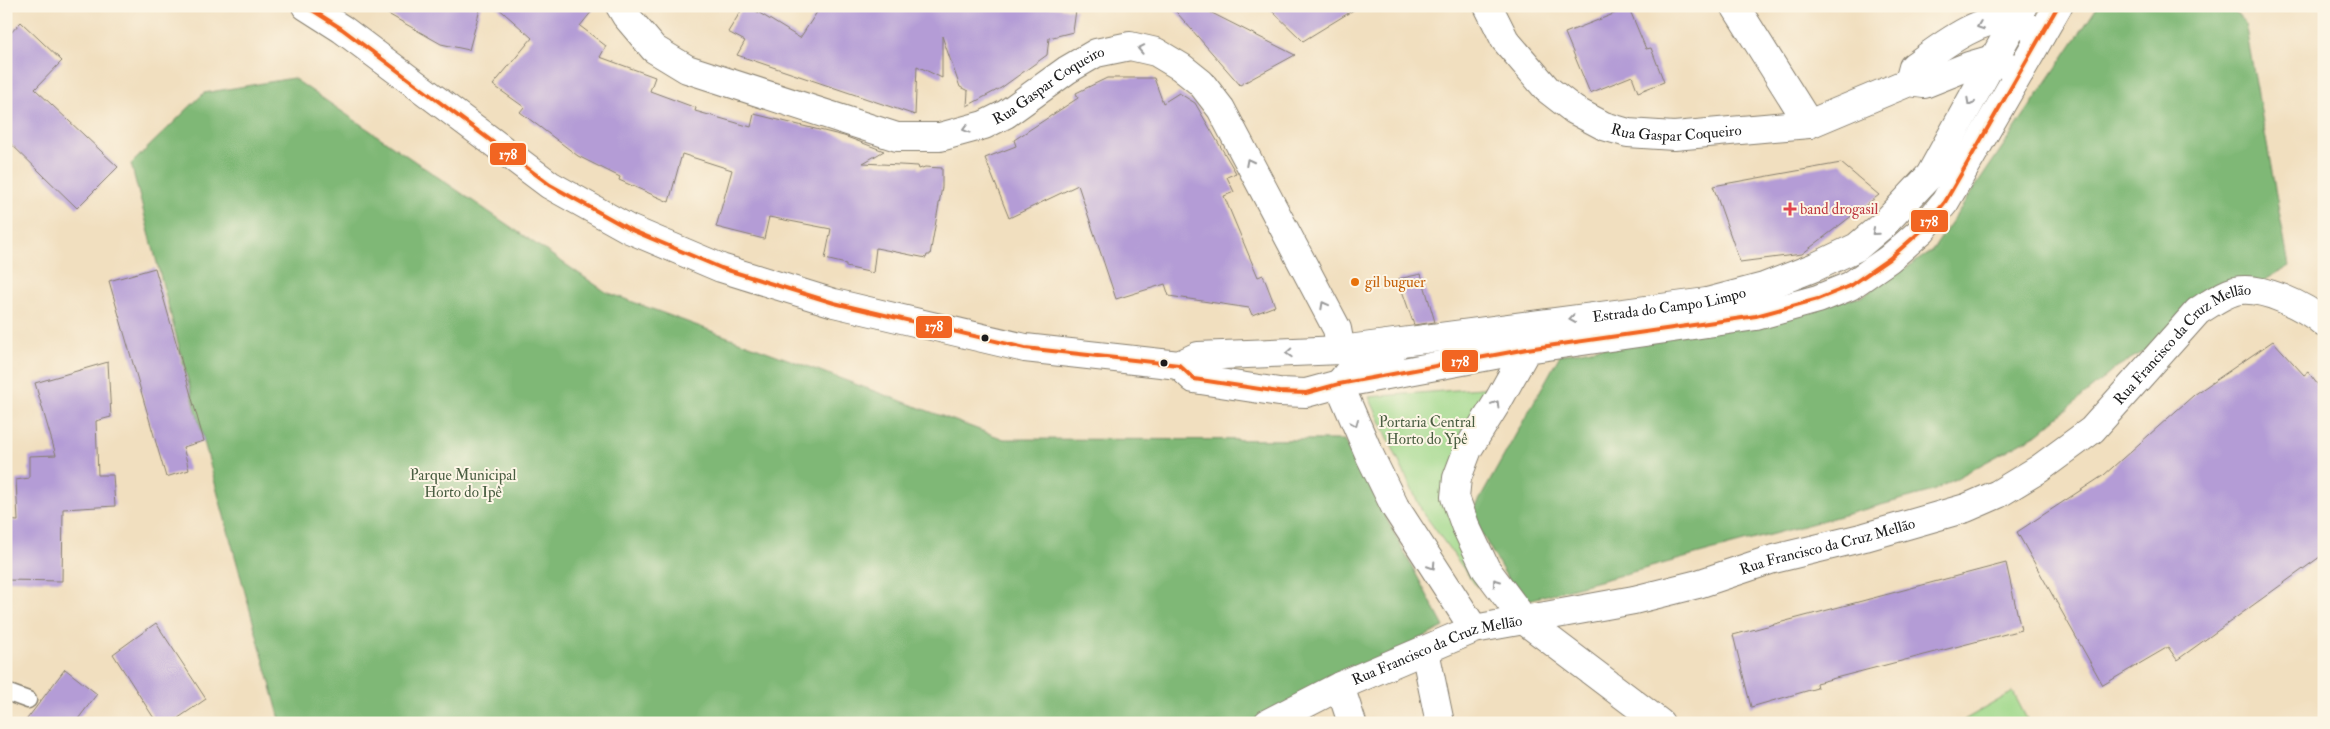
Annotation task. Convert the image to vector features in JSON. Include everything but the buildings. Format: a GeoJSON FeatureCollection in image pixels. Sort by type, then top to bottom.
{"type":"FeatureCollection","features":[{"type":"Feature","properties":{"kind":"street","name":"Estrada do Campo Limpo"},"geometry":{"type":"LineString","coordinates":[[306,6],[342,29],[550,186],[629,228],[721,268],[834,303],[1025,348],[1179,364],[1198,356],[1342,350],[1707,302],[1764,287],[1815,267],[1857,247],[1884,224],[1930,175],[2019,13]]}},
{"type":"Feature","properties":{"kind":"street","name":"Rua Gaspar Coqueiro"},"geometry":{"type":"LineString","coordinates":[[620,6],[654,49],[686,69],[897,137],[940,136],[984,125],[1006,114],[1067,70],[1096,53],[1130,46],[1156,52],[1181,67],[1201,83],[1222,109],[1337,329],[1342,350]]}},
{"type":"Feature","properties":{"kind":"street","name":"Rua Gaspar Coqueiro"},"geometry":{"type":"LineString","coordinates":[[1488,6],[1505,40],[1547,89],[1574,110],[1604,126],[1628,132],[1674,136],[1809,124],[1909,82],[1924,84],[1969,66],[1993,59]]}},
{"type":"Feature","properties":{"kind":"street"},"geometry":{"type":"LineString","coordinates":[[1735,6],[1809,124]]}},
{"type":"Feature","properties":{"kind":"street","name":"Estrada do Campo Limpo"},"geometry":{"type":"LineString","coordinates":[[1179,364],[1194,379],[1280,392],[1306,393],[1339,384],[1526,349],[1756,316],[1818,299],[1850,286],[1889,259],[1922,230],[1945,202],[2058,6]]}},
{"type":"Feature","properties":{"kind":"street"},"geometry":{"type":"LineString","coordinates":[[1909,82],[1913,67],[1968,31],[1996,20],[2019,13],[2041,35]]}},
{"type":"Feature","properties":{"kind":"street"},"geometry":{"type":"LineString","coordinates":[[1993,59],[2020,72]]}},
{"type":"Feature","properties":{"kind":"street","name":"Rua Francisco da Cruz Mellão"},"geometry":{"type":"LineString","coordinates":[[1268,723],[1340,686],[1474,629],[1634,600],[1698,584],[1770,560],[1865,537],[1966,508],[1998,494],[2039,470],[2092,430],[2198,311],[2218,298],[2237,291],[2255,291],[2278,297],[2297,305],[2324,323]]}},
{"type":"Feature","properties":{"kind":"street"},"geometry":{"type":"LineString","coordinates":[[1398,343],[1383,361],[1352,368],[1339,384],[1370,456],[1396,508],[1474,629]]}},
{"type":"Feature","properties":{"kind":"street"},"geometry":{"type":"LineString","coordinates":[[1526,349],[1498,401],[1468,450],[1457,478],[1455,497],[1472,541],[1486,569],[1525,621],[1660,723]]}},
{"type":"Feature","properties":{"kind":"street"},"geometry":{"type":"LineString","coordinates":[[1425,651],[1440,723]]}},
{"type":"Feature","properties":{"kind":"street"},"geometry":{"type":"LineString","coordinates":[[1340,686],[1352,723]]}},
{"type":"Feature","properties":{"kind":"lane"},"geometry":{"type":"LineString","coordinates":[[6,692],[28,700]]}},
{"type":"Feature","properties":{"kind":"green space"},"geometry":{"type":"Polygon","coordinates":[[[2098,6],[2229,6],[2245,23],[2289,266],[2117,367],[2039,433],[1933,491],[1521,602],[1471,515],[1560,355],[1861,297],[1932,251],[2098,6]]]}},
{"type":"Feature","properties":{"kind":"green space","name":"Parque Municipal Horto do Ipê"},"geometry":{"type":"Polygon","coordinates":[[[293,78],[606,292],[1004,439],[1345,440],[1444,627],[1250,723],[281,723],[216,487],[131,164],[204,93],[293,78]]]}},
{"type":"Feature","properties":{"kind":"green space","name":"Portaria Central Horto do Ypê"},"geometry":{"type":"Polygon","coordinates":[[[1493,387],[1452,466],[1472,541],[1477,587],[1422,511],[1369,397],[1493,387]]]}},
{"type":"Feature","properties":{"kind":"green space"},"geometry":{"type":"Polygon","coordinates":[[[2013,692],[2029,723],[1965,723],[1964,720],[2013,692]]]}},
{"type":"Feature","properties":{"kind":"transit line","name":"178"},"geometry":{"type":"LineString","coordinates":[[306,6],[342,29],[550,185],[629,229],[721,268],[834,303],[1025,348],[1179,365],[1194,379],[1279,392],[1306,393],[1339,384],[1527,349],[1756,316],[1818,299],[1850,286],[1889,259],[1922,230],[1945,202],[2058,6]]}},
{"type":"Feature","properties":{"kind":"place","name":"band drogasil"},"geometry":{"type":"Point","coordinates":[1790,209]}},
{"type":"Feature","properties":{"kind":"place","name":"gil buguer"},"geometry":{"type":"Point","coordinates":[1355,282]}}]}
